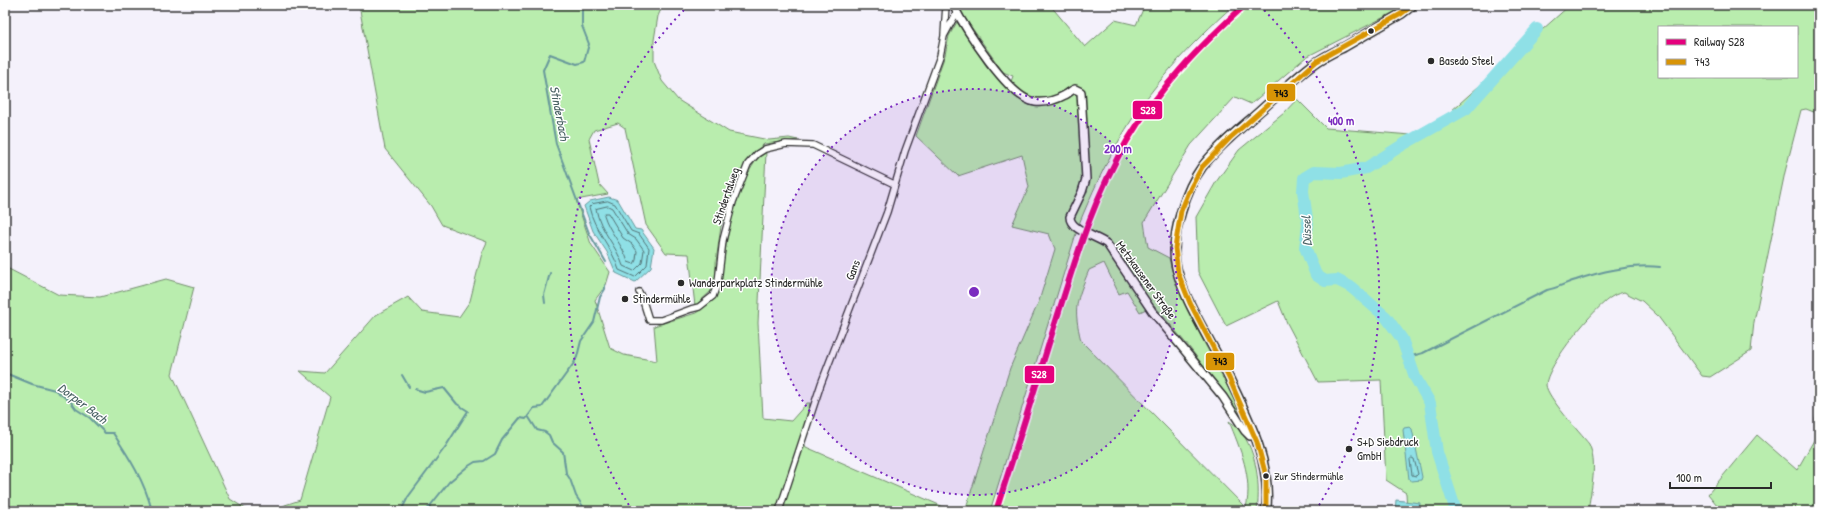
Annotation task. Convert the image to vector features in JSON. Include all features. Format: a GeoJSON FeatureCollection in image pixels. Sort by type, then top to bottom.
{"type":"FeatureCollection","features":[{"type":"Feature","properties":{"kind":"main road"},"geometry":{"type":"LineString","coordinates":[[1266,511],[1266,478],[1255,434],[1224,366],[1179,278],[1174,246],[1184,204],[1195,179],[1205,164],[1225,143],[1290,83],[1315,63],[1401,14],[1413,5]]}},
{"type":"Feature","properties":{"kind":"street","name":"Gans"},"geometry":{"type":"LineString","coordinates":[[779,511],[821,384],[887,212],[894,184],[931,84],[940,56],[944,36],[946,5]]}},
{"type":"Feature","properties":{"kind":"street","name":"Gans"},"geometry":{"type":"LineString","coordinates":[[944,36],[955,8]]}},
{"type":"Feature","properties":{"kind":"street","name":"Metzkausener Straße"},"geometry":{"type":"LineString","coordinates":[[955,8],[1002,77],[1019,95],[1029,100],[1044,102],[1055,100],[1075,89],[1081,92],[1086,179],[1082,192],[1070,217],[1072,225],[1100,238],[1107,244],[1152,311],[1223,398],[1245,432],[1250,436],[1255,434]]}},
{"type":"Feature","properties":{"kind":"street","name":"Stindertalweg"},"geometry":{"type":"LineString","coordinates":[[639,292],[649,320],[655,321],[668,318],[698,306],[713,296],[718,282],[723,240],[736,196],[748,164],[757,154],[765,149],[786,144],[813,145],[894,184]]}},
{"type":"Feature","properties":{"kind":"green space"},"geometry":{"type":"Polygon","coordinates":[[[359,5],[663,5],[658,16],[654,40],[654,61],[662,81],[678,100],[729,132],[769,140],[789,138],[798,140],[764,144],[752,155],[737,183],[721,226],[716,262],[716,283],[711,291],[695,306],[689,254],[666,253],[646,225],[625,128],[618,123],[594,130],[589,139],[599,184],[608,194],[576,200],[591,244],[610,272],[606,285],[595,300],[610,348],[624,355],[657,361],[654,326],[696,313],[713,300],[719,286],[730,222],[744,180],[756,160],[766,152],[758,323],[763,418],[791,421],[807,403],[810,403],[801,437],[806,447],[953,511],[276,511],[285,505],[300,500],[330,397],[300,371],[325,373],[376,315],[408,297],[422,312],[459,317],[470,301],[482,253],[487,242],[442,225],[431,206],[385,149],[359,5]]]}},
{"type":"Feature","properties":{"kind":"green space"},"geometry":{"type":"Polygon","coordinates":[[[965,5],[1050,5],[1085,47],[1115,20],[1136,25],[1145,5],[1234,5],[1186,51],[1157,84],[1131,120],[1098,181],[1079,224],[990,511],[965,511],[1010,368],[1039,301],[1055,249],[1049,234],[1012,225],[1029,187],[1022,155],[958,176],[916,136],[945,55],[949,36],[957,22],[987,67],[1009,87],[1013,76],[1003,72],[960,11],[965,5]]]}},
{"type":"Feature","properties":{"kind":"green space"},"geometry":{"type":"Polygon","coordinates":[[[1249,5],[1402,5],[1404,7],[1306,57],[1251,104],[1235,97],[1191,145],[1144,222],[1148,247],[1169,258],[1175,280],[1191,316],[1246,422],[1189,347],[1154,305],[1140,312],[1127,291],[1119,294],[1104,263],[1089,270],[1077,305],[1077,320],[1081,341],[1246,508],[1248,497],[1247,474],[1229,421],[1238,429],[1251,449],[1255,462],[1258,487],[1257,511],[1000,511],[1057,326],[1088,233],[1106,187],[1129,144],[1169,87],[1215,37],[1249,5]]]}},
{"type":"Feature","properties":{"kind":"green space"},"geometry":{"type":"Polygon","coordinates":[[[1570,5],[1819,5],[1819,114],[1806,109],[1801,110],[1785,172],[1754,322],[1751,351],[1710,377],[1702,376],[1657,315],[1642,301],[1624,292],[1614,295],[1595,311],[1584,323],[1554,364],[1548,376],[1546,385],[1552,398],[1564,415],[1589,444],[1592,452],[1593,477],[1588,511],[1407,511],[1406,493],[1386,480],[1381,380],[1318,382],[1287,323],[1278,301],[1226,326],[1198,272],[1196,217],[1216,182],[1239,150],[1284,113],[1297,99],[1326,128],[1423,136],[1570,5]]]}},
{"type":"Feature","properties":{"kind":"green space"},"geometry":{"type":"Polygon","coordinates":[[[5,267],[59,295],[100,297],[166,279],[194,287],[172,374],[230,499],[249,511],[5,511],[5,267]]]}},
{"type":"Feature","properties":{"kind":"green space"},"geometry":{"type":"Polygon","coordinates":[[[1818,433],[1819,511],[1722,511],[1708,494],[1757,435],[1797,470],[1818,433]]]}},
{"type":"Feature","properties":{"kind":"water"},"geometry":{"type":"Polygon","coordinates":[[[609,197],[618,200],[635,229],[641,230],[654,248],[651,267],[635,282],[616,273],[607,252],[593,231],[584,206],[590,201],[609,197]]]}},
{"type":"Feature","properties":{"kind":"water"},"geometry":{"type":"Polygon","coordinates":[[[1410,427],[1412,429],[1422,477],[1421,480],[1412,481],[1409,479],[1403,430],[1404,428],[1410,427]]]}},
{"type":"Feature","properties":{"kind":"water"},"geometry":{"type":"Polygon","coordinates":[[[1396,500],[1420,503],[1419,511],[1395,511],[1396,500]]]}},
{"type":"Feature","properties":{"kind":"waterway","name":"Stinderbach"},"geometry":{"type":"LineString","coordinates":[[583,5],[582,26],[589,44],[584,62],[577,64],[550,54],[543,70],[556,144],[589,233],[606,262]]}},
{"type":"Feature","properties":{"kind":"waterway","name":"Düssel"},"geometry":{"type":"LineString","coordinates":[[1456,511],[1437,452],[1430,403],[1415,377],[1402,339],[1386,317],[1351,287],[1337,280],[1325,281],[1316,275],[1305,247],[1308,225],[1303,191],[1304,178],[1314,172],[1341,173],[1366,168],[1404,144],[1466,109],[1537,29]]}},
{"type":"Feature","properties":{"kind":"waterway"},"geometry":{"type":"LineString","coordinates":[[1408,357],[1423,353],[1547,290],[1572,281],[1607,271],[1628,267],[1660,267]]}},
{"type":"Feature","properties":{"kind":"waterway"},"geometry":{"type":"LineString","coordinates":[[545,303],[544,295],[550,273]]}},
{"type":"Feature","properties":{"kind":"waterway","name":"Stinderbach"},"geometry":{"type":"LineString","coordinates":[[426,511],[449,482],[467,467],[475,462],[484,461],[495,454],[502,440],[520,418],[526,419],[534,408],[542,407],[574,363],[581,341],[594,322],[600,297],[605,289],[605,285]]}},
{"type":"Feature","properties":{"kind":"waterway","name":"Dorper Bach"},"geometry":{"type":"LineString","coordinates":[[5,373],[32,384],[55,390],[71,402],[76,409],[90,418],[105,433],[113,433],[141,480],[152,511]]}},
{"type":"Feature","properties":{"kind":"waterway"},"geometry":{"type":"LineString","coordinates":[[402,375],[409,387]]}},
{"type":"Feature","properties":{"kind":"waterway"},"geometry":{"type":"LineString","coordinates":[[401,511],[408,497],[446,446],[468,411],[457,404],[444,388],[425,392],[415,389]]}},
{"type":"Feature","properties":{"kind":"waterway"},"geometry":{"type":"LineString","coordinates":[[528,416],[537,430],[545,432],[549,435],[552,442],[563,452],[566,473],[570,479],[576,496],[586,511]]}},
{"type":"Feature","properties":{"kind":"rail line","name":"S28"},"geometry":{"type":"LineString","coordinates":[[996,511],[1078,253],[1104,185],[1127,141],[1139,122],[1166,86],[1196,52],[1245,5]]}},
{"type":"Feature","properties":{"kind":"transit line","name":"743"},"geometry":{"type":"LineString","coordinates":[[1266,511],[1266,476],[1257,442],[1229,378],[1190,303],[1178,273],[1175,248],[1181,211],[1191,187],[1202,167],[1230,138],[1317,61],[1401,14],[1413,5]]}},
{"type":"Feature","properties":{"kind":"place","name":"Basedo Steel"},"geometry":{"type":"Point","coordinates":[1431,61]}},
{"type":"Feature","properties":{"kind":"place","name":"Wanderparkplatz Stindermühle"},"geometry":{"type":"Point","coordinates":[681,283]}},
{"type":"Feature","properties":{"kind":"place","name":"Stindermühle"},"geometry":{"type":"Point","coordinates":[625,299]}},
{"type":"Feature","properties":{"kind":"place","name":"S+D Siebdruck GmbH"},"geometry":{"type":"Point","coordinates":[1349,449]}},
{"type":"Feature","properties":{"kind":"place","name":"Zur Stindermühle"},"geometry":{"type":"Point","coordinates":[1266,476]}}]}
